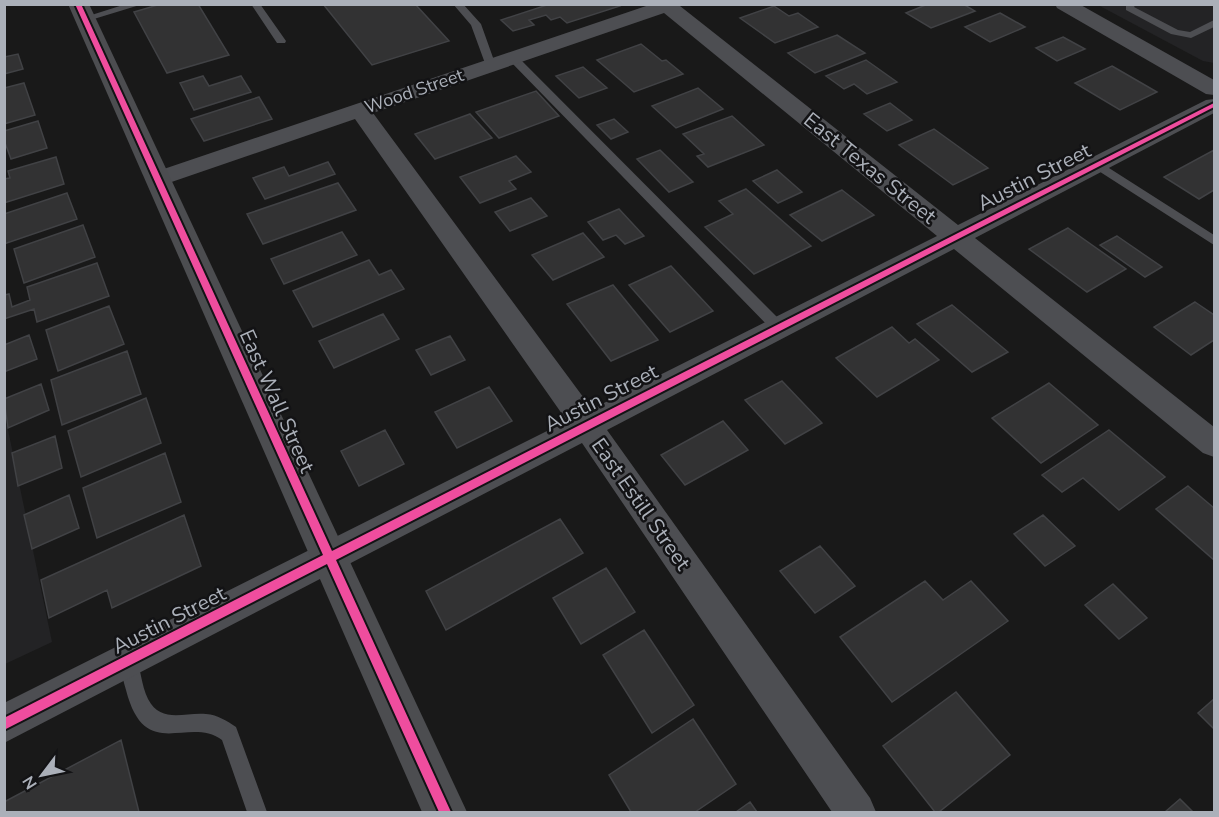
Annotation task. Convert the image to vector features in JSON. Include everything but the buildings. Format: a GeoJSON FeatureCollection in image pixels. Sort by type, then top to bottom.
{"type":"FeatureCollection","features":[{"type":"Feature","properties":{"kind":"street"},"geometry":{"type":"LineString","coordinates":[[1064,4],[1215,89]]}},
{"type":"Feature","properties":{"kind":"street","name":"Wood Street"},"geometry":{"type":"LineString","coordinates":[[157,179],[668,5]]}},
{"type":"Feature","properties":{"kind":"street","name":"East Texas Street"},"geometry":{"type":"LineString","coordinates":[[668,5],[1215,444]]}},
{"type":"Feature","properties":{"kind":"street","name":"East Wall Street"},"geometry":{"type":"LineString","coordinates":[[81,11],[445,813]]}},
{"type":"Feature","properties":{"kind":"street","name":"Austin Street"},"geometry":{"type":"LineString","coordinates":[[4,724],[1215,105]]}},
{"type":"Feature","properties":{"kind":"street","name":"East Estill Street"},"geometry":{"type":"LineString","coordinates":[[360,110],[586,426],[856,813]]}},
{"type":"Feature","properties":{"kind":"lane"},"geometry":{"type":"LineString","coordinates":[[81,11],[139,4]]}},
{"type":"Feature","properties":{"kind":"lane"},"geometry":{"type":"LineString","coordinates":[[255,4],[281,42]]}},
{"type":"Feature","properties":{"kind":"lane"},"geometry":{"type":"LineString","coordinates":[[457,4],[476,24],[491,66]]}},
{"type":"Feature","properties":{"kind":"lane"},"geometry":{"type":"LineString","coordinates":[[1131,4],[1129,8],[1175,32],[1191,35],[1215,23]]}},
{"type":"Feature","properties":{"kind":"lane"},"geometry":{"type":"LineString","coordinates":[[513,58],[779,328]]}},
{"type":"Feature","properties":{"kind":"lane"},"geometry":{"type":"LineString","coordinates":[[1098,165],[1215,241]]}},
{"type":"Feature","properties":{"kind":"lane"},"geometry":{"type":"LineString","coordinates":[[129,660],[139,701],[145,713],[156,722],[166,726],[207,723],[222,726],[229,734],[257,813]]}},
{"type":"Feature","properties":{"kind":"shaded area"},"geometry":{"type":"Polygon","coordinates":[[[1098,5],[1214,5],[1214,63],[1203,61],[1098,5]]]}},
{"type":"Feature","properties":{"kind":"shaded area"},"geometry":{"type":"Polygon","coordinates":[[[7,425],[52,642],[5,664],[4,426],[7,425]]]}},
{"type":"Feature","properties":{"kind":"cycle path"},"geometry":{"type":"LineString","coordinates":[[78,4],[445,812]]}},
{"type":"Feature","properties":{"kind":"cycle path"},"geometry":{"type":"LineString","coordinates":[[4,724],[1214,105]]}}]}
